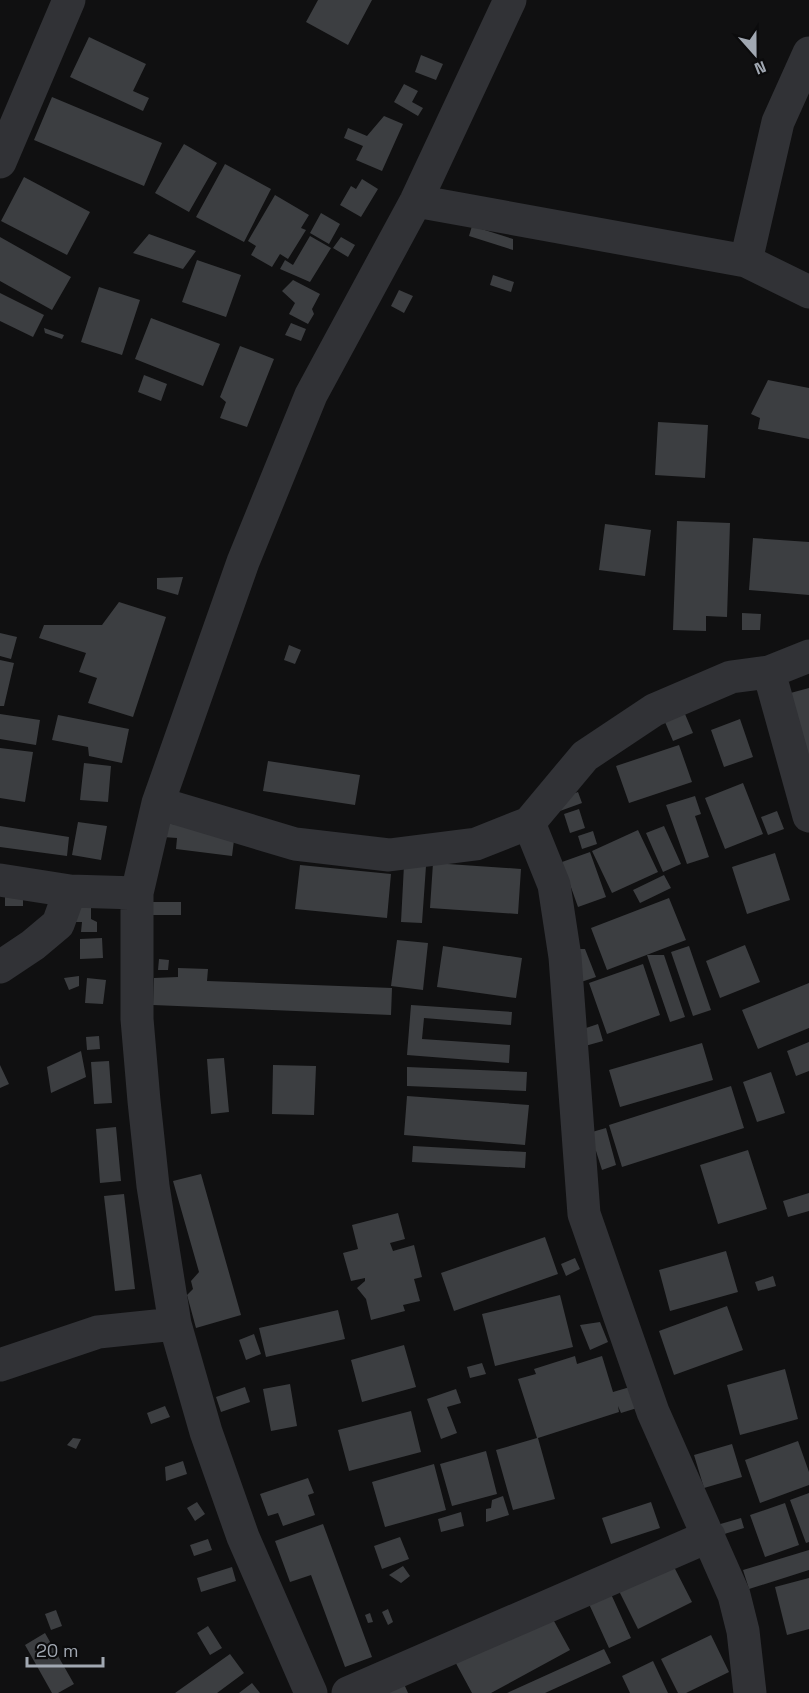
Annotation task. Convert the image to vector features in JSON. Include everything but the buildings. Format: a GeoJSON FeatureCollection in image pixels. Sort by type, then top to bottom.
{"type":"FeatureCollection","features":[{"type":"Feature","properties":{"kind":"street"},"geometry":{"type":"LineString","coordinates":[[0,162],[69,0]]}},
{"type":"Feature","properties":{"kind":"street"},"geometry":{"type":"LineString","coordinates":[[311,1693],[243,1537],[206,1432],[176,1324],[153,1186],[144,1101],[137,1019],[137,893],[158,803],[243,562],[311,395],[416,201],[510,0]]}},
{"type":"Feature","properties":{"kind":"street"},"geometry":{"type":"LineString","coordinates":[[746,261],[778,122],[809,53]]}},
{"type":"Feature","properties":{"kind":"street"},"geometry":{"type":"LineString","coordinates":[[416,201],[746,261],[809,292]]}},
{"type":"Feature","properties":{"kind":"street"},"geometry":{"type":"LineString","coordinates":[[158,803],[295,844],[389,855],[476,843],[529,823],[585,756],[654,710],[731,677],[769,672],[809,656]]}},
{"type":"Feature","properties":{"kind":"street"},"geometry":{"type":"LineString","coordinates":[[769,672],[809,816]]}},
{"type":"Feature","properties":{"kind":"street"},"geometry":{"type":"LineString","coordinates":[[529,823],[554,885],[565,957],[584,1214],[653,1412],[709,1536],[736,1604],[743,1631],[750,1693]]}},
{"type":"Feature","properties":{"kind":"street"},"geometry":{"type":"LineString","coordinates":[[0,880],[70,891],[137,893]]}},
{"type":"Feature","properties":{"kind":"street"},"geometry":{"type":"LineString","coordinates":[[0,967],[33,945],[58,924],[70,891]]}},
{"type":"Feature","properties":{"kind":"street"},"geometry":{"type":"LineString","coordinates":[[0,1365],[98,1332],[176,1324]]}},
{"type":"Feature","properties":{"kind":"street"},"geometry":{"type":"LineString","coordinates":[[348,1693],[709,1536]]}}]}
